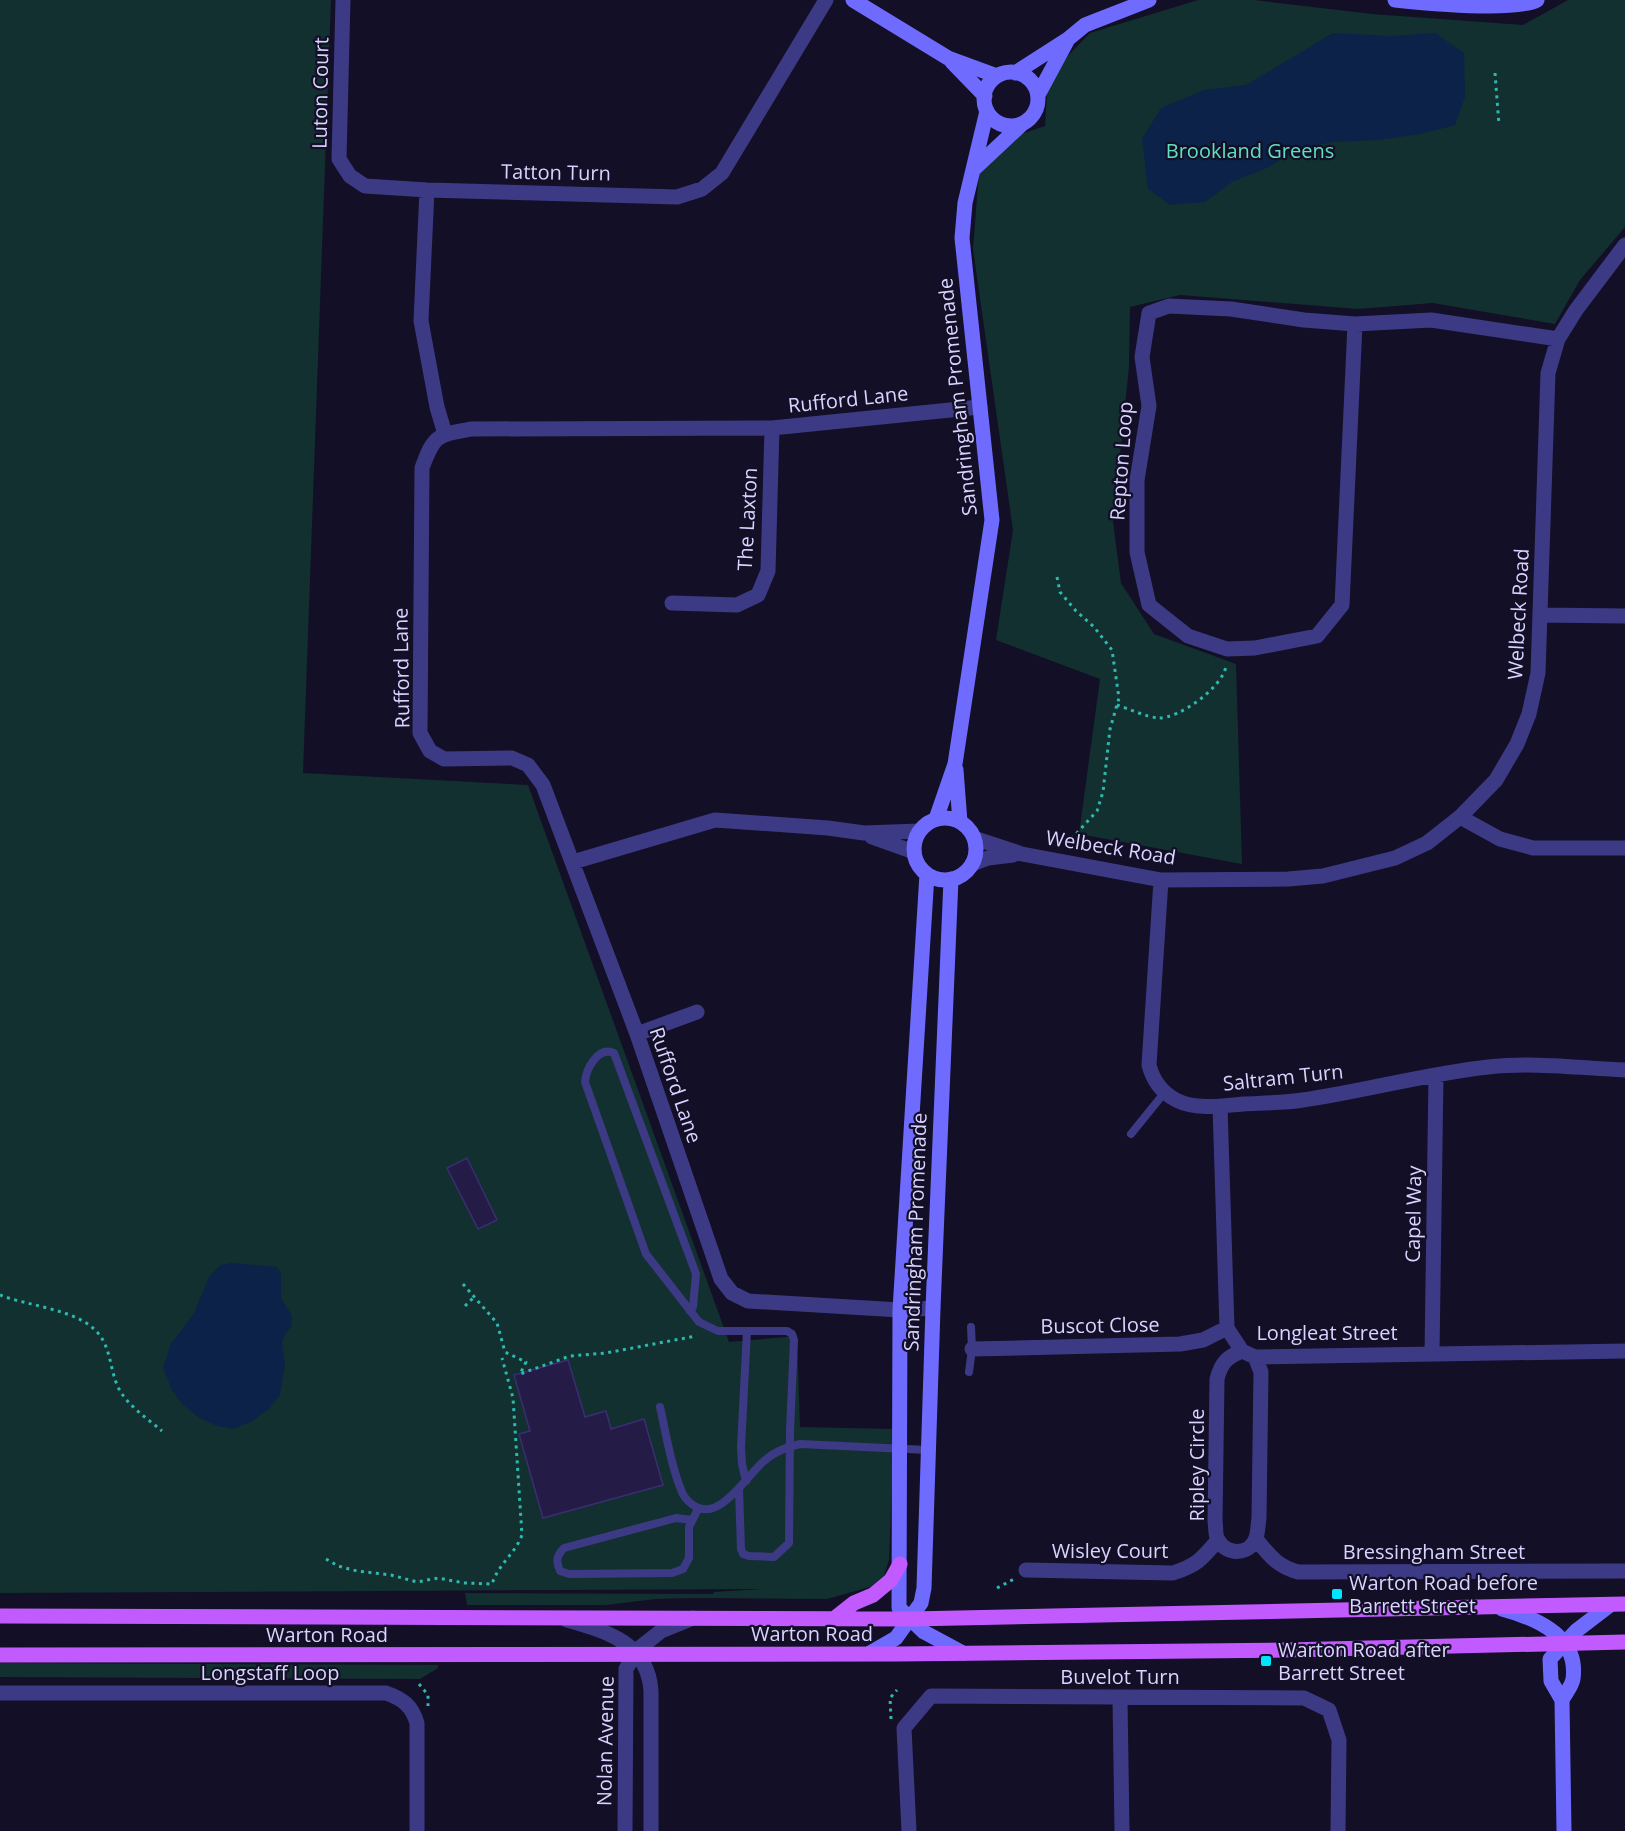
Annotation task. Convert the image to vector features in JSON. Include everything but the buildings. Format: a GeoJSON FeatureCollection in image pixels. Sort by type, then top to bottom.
{"type":"FeatureCollection","features":[{"type":"Feature","properties":{"kind":"main road"},"geometry":{"type":"LineString","coordinates":[[835,1618],[854,1602],[873,1594],[891,1580],[900,1564]]}},
{"type":"Feature","properties":{"kind":"main road","name":"Warton Road"},"geometry":{"type":"LineString","coordinates":[[0,1616],[911,1619],[1618,1605]]}},
{"type":"Feature","properties":{"kind":"main road","name":"Warton Road"},"geometry":{"type":"LineString","coordinates":[[0,1655],[963,1653],[1286,1650],[1625,1641]]}},
{"type":"Feature","properties":{"kind":"street","name":"Luton Court"},"geometry":{"type":"LineString","coordinates":[[343,0],[339,159],[350,176],[365,186],[427,190]]}},
{"type":"Feature","properties":{"kind":"street","name":"Tatton Turn"},"geometry":{"type":"LineString","coordinates":[[427,190],[677,196],[702,189],[722,173],[826,0]]}},
{"type":"Feature","properties":{"kind":"street"},"geometry":{"type":"LineString","coordinates":[[853,0],[948,58],[997,76]]}},
{"type":"Feature","properties":{"kind":"street"},"geometry":{"type":"LineString","coordinates":[[986,103],[987,88],[997,76],[1016,73],[1085,25],[1149,0]]}},
{"type":"Feature","properties":{"kind":"street"},"geometry":{"type":"LineString","coordinates":[[1402,0],[1502,6],[1531,3],[1537,0]]}},
{"type":"Feature","properties":{"kind":"street"},"geometry":{"type":"LineString","coordinates":[[1038,95],[1068,39]]}},
{"type":"Feature","properties":{"kind":"street"},"geometry":{"type":"LineString","coordinates":[[948,58],[986,103],[992,117],[1005,125],[1021,124]]}},
{"type":"Feature","properties":{"kind":"street"},"geometry":{"type":"LineString","coordinates":[[975,168],[1035,113],[1038,95],[1030,80],[1016,73]]}},
{"type":"Feature","properties":{"kind":"street","name":"Sandringham Promenade"},"geometry":{"type":"LineString","coordinates":[[936,819],[955,764],[992,520],[962,238],[965,203],[975,168],[986,103]]}},
{"type":"Feature","properties":{"kind":"street"},"geometry":{"type":"LineString","coordinates":[[427,190],[421,321],[437,407],[445,434]]}},
{"type":"Feature","properties":{"kind":"street","name":"Welbeck Road"},"geometry":{"type":"LineString","coordinates":[[974,838],[1022,854],[1161,880],[1288,879],[1323,876],[1395,858],[1427,843],[1460,817],[1496,780],[1517,744],[1529,714],[1538,673],[1548,373],[1558,339],[1576,310],[1625,245]]}},
{"type":"Feature","properties":{"kind":"street","name":"Repton Loop"},"geometry":{"type":"LineString","coordinates":[[1355,324],[1342,605],[1317,636],[1255,648],[1227,649],[1188,636],[1149,605],[1137,552],[1137,480],[1149,406],[1142,357],[1149,313],[1169,306],[1210,308],[1355,324],[1431,320],[1558,339]]}},
{"type":"Feature","properties":{"kind":"street","name":"Rufford Lane"},"geometry":{"type":"LineString","coordinates":[[933,1308],[900,1310],[748,1301],[732,1293],[721,1279],[637,1034],[543,785],[528,765],[512,758],[444,759],[430,751],[420,733],[422,468],[431,445],[445,434],[471,429],[772,428],[980,407]]}},
{"type":"Feature","properties":{"kind":"street","name":"The Laxton"},"geometry":{"type":"LineString","coordinates":[[672,603],[737,605],[758,595],[768,571],[772,428]]}},
{"type":"Feature","properties":{"kind":"street"},"geometry":{"type":"LineString","coordinates":[[1541,615],[1625,616]]}},
{"type":"Feature","properties":{"kind":"street","name":"Sandringham Promenade"},"geometry":{"type":"LineString","coordinates":[[955,764],[960,822]]}},
{"type":"Feature","properties":{"kind":"street"},"geometry":{"type":"LineString","coordinates":[[1460,817],[1500,839],[1533,848],[1625,848]]}},
{"type":"Feature","properties":{"kind":"street"},"geometry":{"type":"LineString","coordinates":[[936,819],[953,819],[960,822],[974,838],[972,864],[959,876],[951,879],[943,880],[927,874],[916,861],[914,845],[919,831],[936,819]]}},
{"type":"Feature","properties":{"kind":"street"},"geometry":{"type":"LineString","coordinates":[[573,862],[715,820],[828,828],[864,833],[919,831]]}},
{"type":"Feature","properties":{"kind":"street"},"geometry":{"type":"LineString","coordinates":[[864,833],[914,852]]}},
{"type":"Feature","properties":{"kind":"street","name":"Welbeck Road"},"geometry":{"type":"LineString","coordinates":[[972,864],[988,858],[1022,854]]}},
{"type":"Feature","properties":{"kind":"street","name":"Sandringham Promenade"},"geometry":{"type":"LineString","coordinates":[[911,1619],[899,1608],[900,1310],[927,874]]}},
{"type":"Feature","properties":{"kind":"street","name":"Sandringham Promenade"},"geometry":{"type":"LineString","coordinates":[[870,1653],[896,1638],[921,1603],[924,1588],[951,879]]}},
{"type":"Feature","properties":{"kind":"street"},"geometry":{"type":"LineString","coordinates":[[1161,880],[1149,1065],[1153,1079],[1165,1092]]}},
{"type":"Feature","properties":{"kind":"street"},"geometry":{"type":"LineString","coordinates":[[637,1034],[697,1012]]}},
{"type":"Feature","properties":{"kind":"street","name":"Saltram Turn"},"geometry":{"type":"LineString","coordinates":[[1165,1092],[1176,1100],[1192,1105],[1220,1106],[1301,1101],[1489,1067],[1625,1070]]}},
{"type":"Feature","properties":{"kind":"street","name":"Capel Way"},"geometry":{"type":"LineString","coordinates":[[1432,1354],[1436,1075]]}},
{"type":"Feature","properties":{"kind":"street"},"geometry":{"type":"LineString","coordinates":[[1220,1106],[1227,1328]]}},
{"type":"Feature","properties":{"kind":"street","name":"Longleat Street"},"geometry":{"type":"LineString","coordinates":[[1227,1328],[1248,1354],[1625,1351]]}},
{"type":"Feature","properties":{"kind":"street","name":"Buscot Close"},"geometry":{"type":"LineString","coordinates":[[972,1348],[1180,1344],[1203,1340],[1227,1328]]}},
{"type":"Feature","properties":{"kind":"street"},"geometry":{"type":"LineString","coordinates":[[1248,1354],[1261,1372],[1259,1518],[1256,1539]]}},
{"type":"Feature","properties":{"kind":"street","name":"Ripley Circle"},"geometry":{"type":"LineString","coordinates":[[1248,1354],[1228,1357],[1217,1379],[1215,1521],[1218,1540],[1229,1550],[1238,1552],[1248,1549],[1256,1539]]}},
{"type":"Feature","properties":{"kind":"street","name":"Bressingham Street"},"geometry":{"type":"LineString","coordinates":[[1256,1539],[1284,1568],[1298,1572],[1625,1571]]}},
{"type":"Feature","properties":{"kind":"street","name":"Wisley Court"},"geometry":{"type":"LineString","coordinates":[[1026,1570],[1173,1574],[1193,1566],[1218,1540]]}},
{"type":"Feature","properties":{"kind":"street"},"geometry":{"type":"LineString","coordinates":[[1564,1831],[1562,1700],[1551,1681],[1550,1659],[1589,1620],[1618,1605]]}},
{"type":"Feature","properties":{"kind":"street"},"geometry":{"type":"LineString","coordinates":[[1495,1607],[1530,1618],[1546,1626],[1565,1643],[1571,1656],[1573,1681],[1562,1700]]}},
{"type":"Feature","properties":{"kind":"street","name":"Nolan Avenue"},"geometry":{"type":"LineString","coordinates":[[558,1617],[615,1635],[636,1655],[647,1672],[650,1680],[651,1831]]}},
{"type":"Feature","properties":{"kind":"street","name":"Nolan Avenue"},"geometry":{"type":"LineString","coordinates":[[625,1831],[626,1669],[637,1650],[661,1631],[695,1617]]}},
{"type":"Feature","properties":{"kind":"street"},"geometry":{"type":"LineString","coordinates":[[911,1619],[924,1632],[963,1653]]}},
{"type":"Feature","properties":{"kind":"street","name":"Longstaff Loop"},"geometry":{"type":"LineString","coordinates":[[0,1693],[386,1693],[407,1704],[414,1711],[417,1723],[417,1831]]}},
{"type":"Feature","properties":{"kind":"street","name":"Buvelot Turn"},"geometry":{"type":"LineString","coordinates":[[909,1831],[904,1728],[931,1696],[1304,1698],[1329,1710],[1339,1740],[1338,1831]]}},
{"type":"Feature","properties":{"kind":"street"},"geometry":{"type":"LineString","coordinates":[[1120,1698],[1122,1831]]}},
{"type":"Feature","properties":{"kind":"lane"},"geometry":{"type":"LineString","coordinates":[[690,1311],[693,1307],[696,1274],[614,1053],[603,1052],[593,1061],[585,1078],[587,1091],[646,1254],[690,1311],[699,1322],[718,1331],[787,1331],[792,1334],[794,1340],[789,1543],[774,1557],[743,1554],[739,1489]]}},
{"type":"Feature","properties":{"kind":"lane"},"geometry":{"type":"LineString","coordinates":[[1131,1134],[1165,1092]]}},
{"type":"Feature","properties":{"kind":"lane"},"geometry":{"type":"LineString","coordinates":[[969,1372],[972,1348],[971,1327]]}},
{"type":"Feature","properties":{"kind":"lane"},"geometry":{"type":"LineString","coordinates":[[746,1481],[741,1447],[747,1331]]}},
{"type":"Feature","properties":{"kind":"lane"},"geometry":{"type":"LineString","coordinates":[[660,1407],[680,1488],[688,1502],[698,1509],[709,1510],[725,1502],[762,1462],[780,1448],[800,1444],[928,1450]]}},
{"type":"Feature","properties":{"kind":"lane"},"geometry":{"type":"LineString","coordinates":[[692,1520],[676,1518],[564,1548],[559,1554],[557,1563],[560,1571],[569,1574],[672,1573],[683,1569],[689,1558],[689,1527],[698,1509]]}},
{"type":"Feature","properties":{"kind":"path"},"geometry":{"type":"LineString","coordinates":[[1495,73],[1499,125]]}},
{"type":"Feature","properties":{"kind":"path"},"geometry":{"type":"LineString","coordinates":[[1057,576],[1060,592],[1094,627],[1113,651],[1119,698],[1110,729],[1103,792],[1097,811],[1074,836],[1060,846]]}},
{"type":"Feature","properties":{"kind":"path"},"geometry":{"type":"LineString","coordinates":[[1117,705],[1158,718],[1175,715],[1215,686],[1225,672],[1227,649]]}},
{"type":"Feature","properties":{"kind":"path"},"geometry":{"type":"LineString","coordinates":[[463,1284],[497,1323],[505,1352],[526,1362],[520,1374],[570,1356],[606,1353],[696,1336],[705,1325]]}},
{"type":"Feature","properties":{"kind":"path"},"geometry":{"type":"LineString","coordinates":[[0,1295],[83,1320],[96,1330],[105,1343],[118,1388],[162,1431]]}},
{"type":"Feature","properties":{"kind":"path"},"geometry":{"type":"LineString","coordinates":[[465,1306],[474,1296]]}},
{"type":"Feature","properties":{"kind":"path"},"geometry":{"type":"LineString","coordinates":[[326,1559],[338,1566],[357,1571],[391,1575],[417,1582],[438,1578],[464,1583],[492,1584],[500,1565],[517,1547],[522,1534],[513,1398],[502,1358]]}},
{"type":"Feature","properties":{"kind":"path"},"geometry":{"type":"LineString","coordinates":[[1286,1650],[1287,1689]]}},
{"type":"Feature","properties":{"kind":"green space"},"geometry":{"type":"Polygon","coordinates":[[[0,0],[331,0],[303,773],[528,785],[729,1342],[797,1336],[800,1427],[894,1429],[889,1560],[884,1576],[870,1587],[827,1599],[692,1598],[656,1599],[606,1605],[467,1605],[465,1593],[713,1594],[714,1592],[762,1589],[0,1593],[0,0]]]}},
{"type":"Feature","properties":{"kind":"green space","name":"Brookland Greens"},"geometry":{"type":"Polygon","coordinates":[[[1198,0],[1254,0],[1372,14],[1523,25],[1568,0],[1625,0],[1625,227],[1580,280],[1555,324],[1433,303],[1358,309],[1180,295],[1130,307],[1129,367],[1113,522],[1121,583],[1154,634],[1236,664],[1242,864],[1079,834],[1100,679],[996,640],[1013,530],[973,249],[979,172],[1000,141],[1045,126],[1048,76],[1090,33],[1198,0]]]}},
{"type":"Feature","properties":{"kind":"green space"},"geometry":{"type":"Polygon","coordinates":[[[0,1663],[438,1665],[438,1668],[420,1679],[0,1677],[0,1663]]]}},
{"type":"Feature","properties":{"kind":"water"},"geometry":{"type":"Polygon","coordinates":[[[1333,33],[1391,36],[1435,33],[1464,53],[1465,97],[1455,125],[1421,134],[1378,140],[1333,142],[1297,149],[1269,167],[1232,182],[1205,202],[1170,205],[1148,189],[1142,139],[1161,108],[1204,90],[1246,85],[1333,33]]]}},
{"type":"Feature","properties":{"kind":"water"},"geometry":{"type":"Polygon","coordinates":[[[232,1263],[277,1267],[281,1274],[281,1298],[292,1316],[291,1327],[282,1343],[285,1365],[280,1395],[269,1409],[252,1421],[233,1429],[217,1426],[198,1417],[182,1404],[172,1390],[163,1368],[171,1343],[194,1313],[209,1277],[220,1265],[232,1263]]]}},
{"type":"Feature","properties":{"kind":"place","name":"Warton Road before Barrett Street"},"geometry":{"type":"Point","coordinates":[1337,1594]}},
{"type":"Feature","properties":{"kind":"place","name":"Warton Road after Barrett Street"},"geometry":{"type":"Point","coordinates":[1266,1661]}}]}
